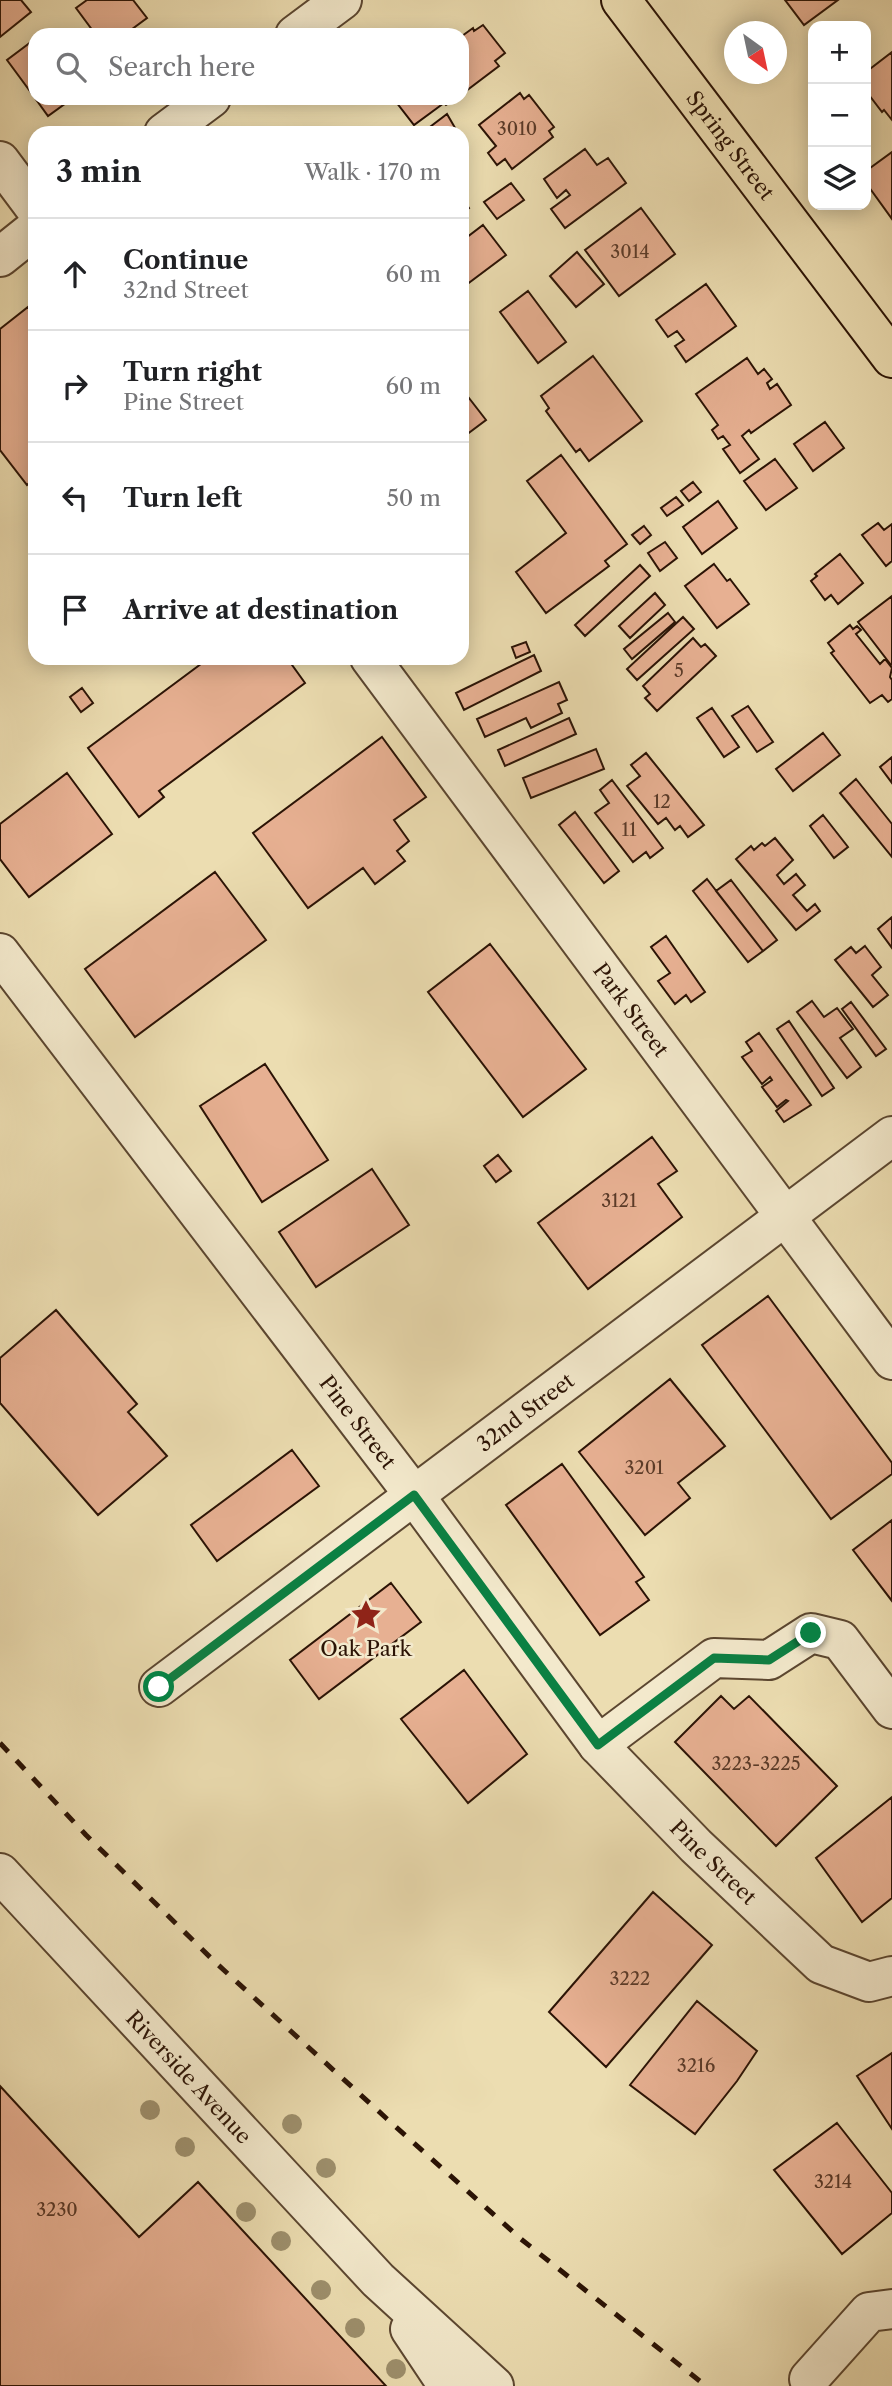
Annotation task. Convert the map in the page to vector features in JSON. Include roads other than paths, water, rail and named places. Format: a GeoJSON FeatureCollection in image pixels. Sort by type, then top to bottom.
{"type":"FeatureCollection","features":[{"type":"Feature","properties":{"kind":"main road","name":"Spring Street"},"geometry":{"type":"LineString","coordinates":[[621,0],[892,358]]}},
{"type":"Feature","properties":{"kind":"street"},"geometry":{"type":"LineString","coordinates":[[304,28],[342,0]]}},
{"type":"Feature","properties":{"kind":"street"},"geometry":{"type":"LineString","coordinates":[[173,126],[202,105]]}},
{"type":"Feature","properties":{"kind":"street"},"geometry":{"type":"LineString","coordinates":[[0,161],[28,199]]}},
{"type":"Feature","properties":{"kind":"street"},"geometry":{"type":"LineString","coordinates":[[0,257],[28,235]]}},
{"type":"Feature","properties":{"kind":"street","name":"Park Street"},"geometry":{"type":"LineString","coordinates":[[375,665],[892,1360]]}},
{"type":"Feature","properties":{"kind":"street","name":"Pine Street"},"geometry":{"type":"LineString","coordinates":[[0,953],[414,1495],[598,1745],[696,1846],[821,1964],[869,1982],[892,1976]]}},
{"type":"Feature","properties":{"kind":"street","name":"32nd Street"},"geometry":{"type":"LineString","coordinates":[[159,1687],[892,1136]]}},
{"type":"Feature","properties":{"kind":"street"},"geometry":{"type":"LineString","coordinates":[[598,1745],[714,1658],[769,1660],[811,1633],[840,1640],[892,1709]]}},
{"type":"Feature","properties":{"kind":"street","name":"Riverside Avenue"},"geometry":{"type":"LineString","coordinates":[[0,1873],[378,2280],[494,2386]]}},
{"type":"Feature","properties":{"kind":"street","name":"Riverside Avenue"},"geometry":{"type":"LineString","coordinates":[[378,2280],[448,2386]]}},
{"type":"Feature","properties":{"kind":"street"},"geometry":{"type":"LineString","coordinates":[[809,2379],[869,2312],[892,2309]]}},
{"type":"Feature","properties":{"kind":"railway"},"geometry":{"type":"LineString","coordinates":[[0,1743],[86,1835],[215,1962],[386,2118],[521,2239],[706,2386]]}},
{"type":"Feature","properties":{"kind":"place","name":"Oak Park"},"geometry":{"type":"Point","coordinates":[366,1615]}}]}
